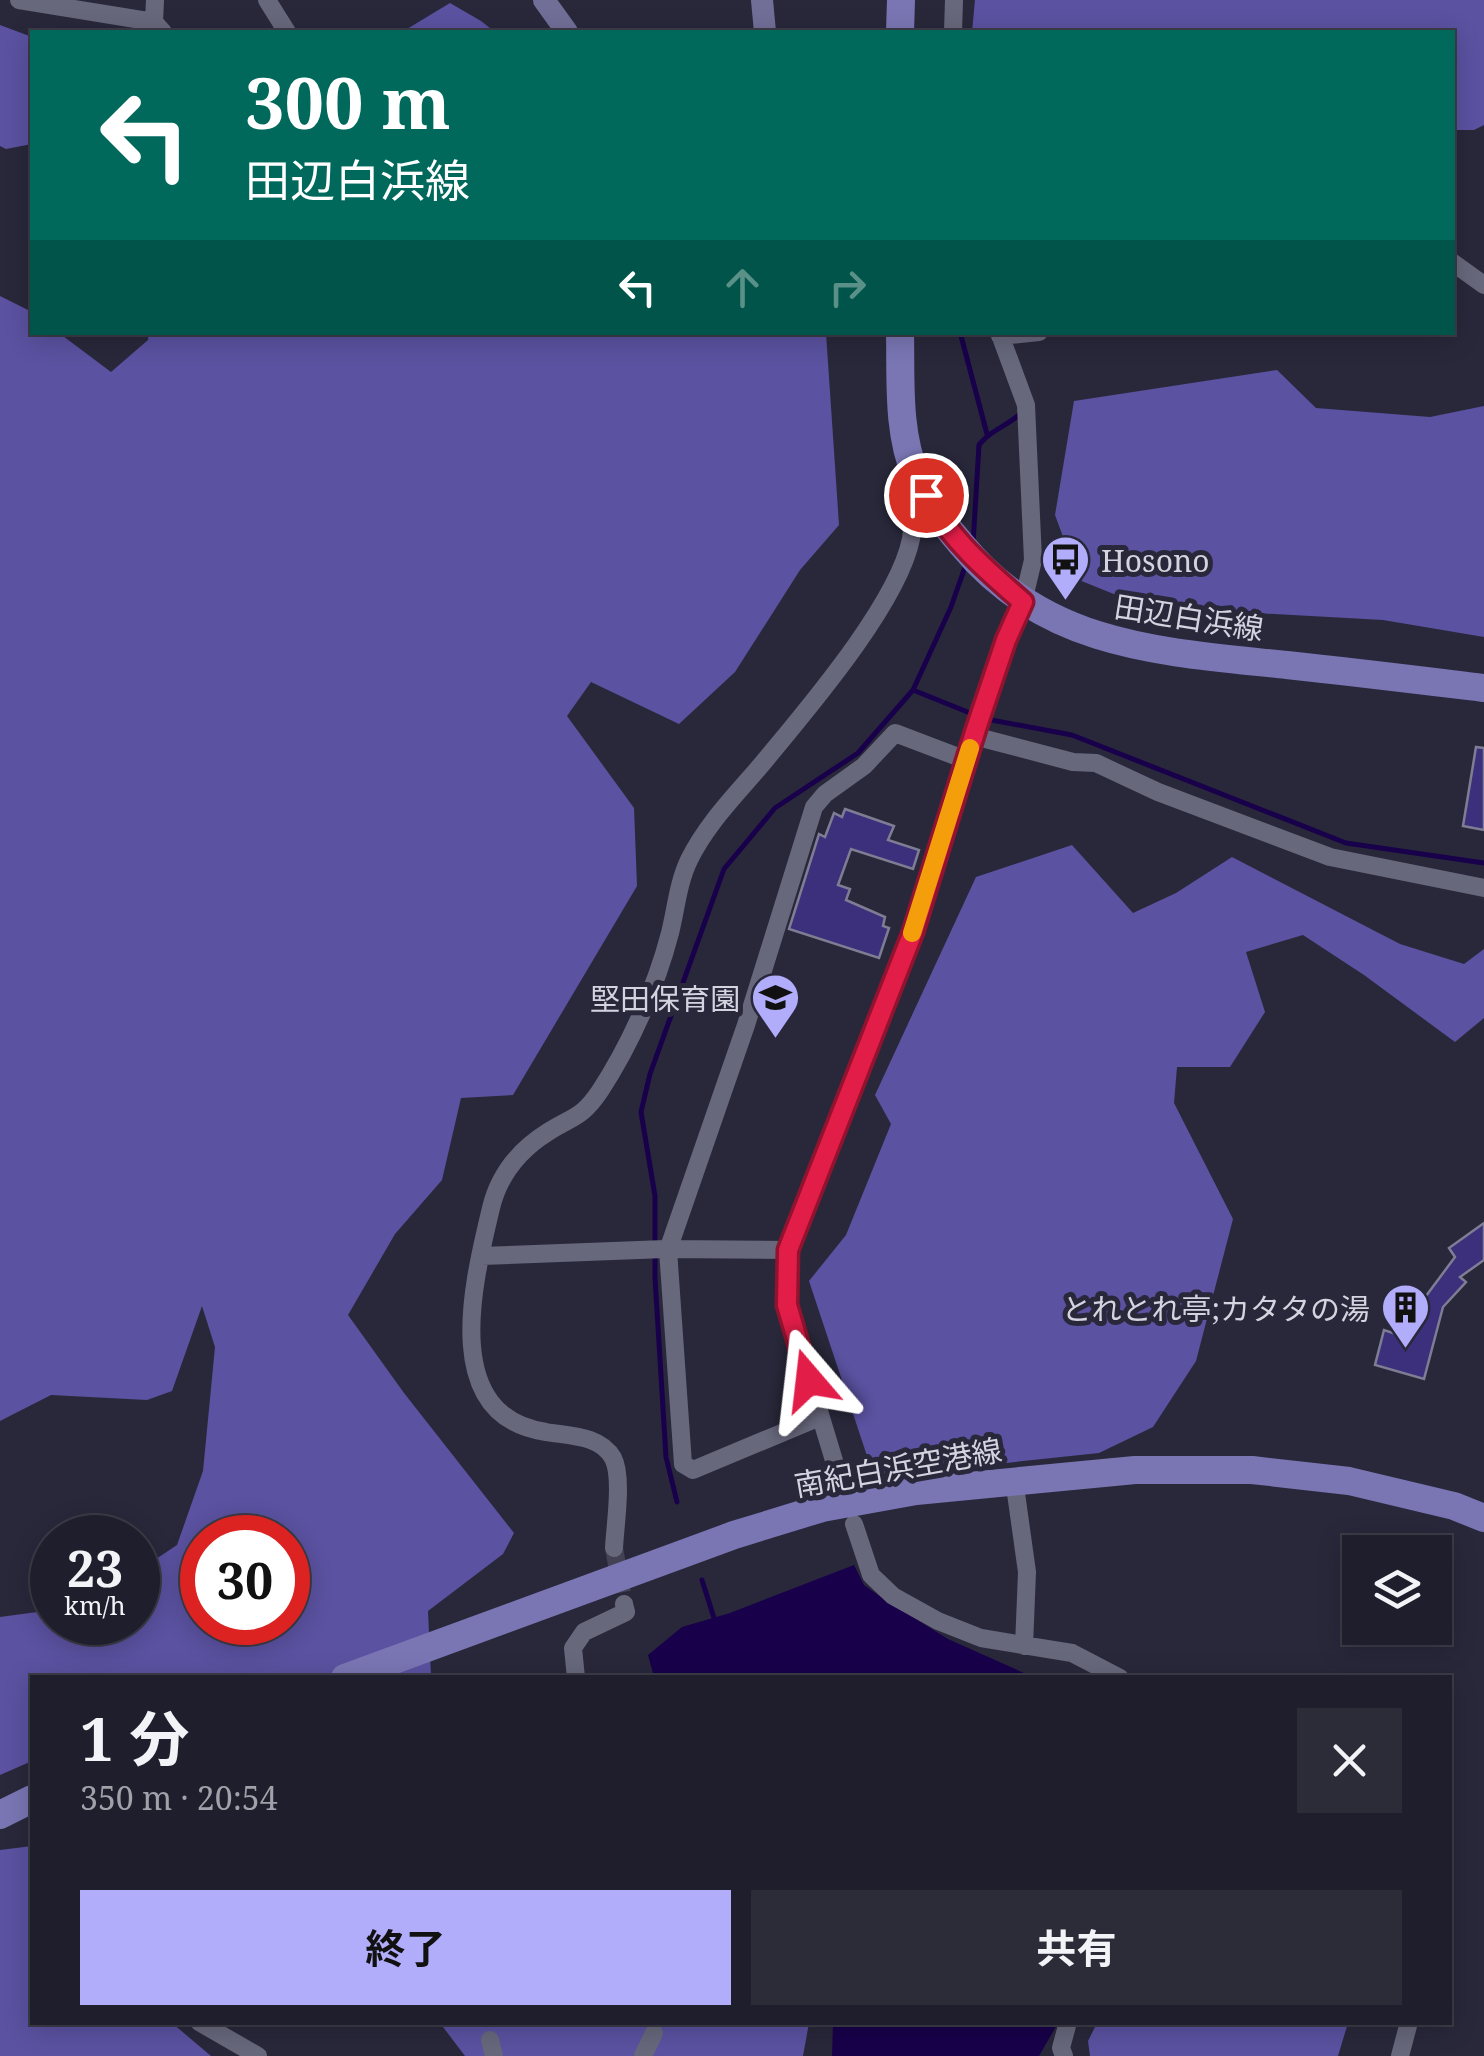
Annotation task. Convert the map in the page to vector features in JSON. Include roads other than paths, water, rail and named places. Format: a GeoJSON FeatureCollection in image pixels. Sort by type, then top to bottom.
{"type":"FeatureCollection","features":[{"type":"Feature","properties":{"kind":"main road"},"geometry":{"type":"LineString","coordinates":[[900,30],[901,0]]}},
{"type":"Feature","properties":{"kind":"main road","name":"田辺白浜線"},"geometry":{"type":"LineString","coordinates":[[900,335],[903,420],[915,474],[938,516],[976,562],[1023,602],[1063,624],[1107,640],[1166,652],[1484,688]]}},
{"type":"Feature","properties":{"kind":"main road","name":"南紀白浜空港線"},"geometry":{"type":"LineString","coordinates":[[353,1675],[604,1580],[805,1513],[916,1491],[1135,1470],[1252,1470],[1349,1481],[1454,1506],[1484,1518]]}},
{"type":"Feature","properties":{"kind":"main road"},"geometry":{"type":"LineString","coordinates":[[0,1815],[30,1800]]}},
{"type":"Feature","properties":{"kind":"street"},"geometry":{"type":"LineString","coordinates":[[19,0],[158,27],[155,0]]}},
{"type":"Feature","properties":{"kind":"street"},"geometry":{"type":"LineString","coordinates":[[267,0],[286,30]]}},
{"type":"Feature","properties":{"kind":"street"},"geometry":{"type":"LineString","coordinates":[[544,0],[565,30]]}},
{"type":"Feature","properties":{"kind":"street"},"geometry":{"type":"LineString","coordinates":[[762,0],[765,30]]}},
{"type":"Feature","properties":{"kind":"street"},"geometry":{"type":"LineString","coordinates":[[953,30],[954,0]]}},
{"type":"Feature","properties":{"kind":"street"},"geometry":{"type":"LineString","coordinates":[[1455,264],[1484,285]]}},
{"type":"Feature","properties":{"kind":"street"},"geometry":{"type":"LineString","coordinates":[[842,1487],[787,1305],[788,1250],[913,932],[984,705],[1023,602],[1033,560],[1026,404],[1000,335]]}},
{"type":"Feature","properties":{"kind":"street"},"geometry":{"type":"LineString","coordinates":[[614,1548],[618,1468],[610,1454],[598,1443],[584,1438],[528,1429],[512,1422],[475,1377],[474,1293],[492,1203],[502,1176],[519,1154],[549,1131],[578,1118],[593,1102],[618,1061],[655,976],[688,862],[890,595],[910,540],[915,474]]}},
{"type":"Feature","properties":{"kind":"street"},"geometry":{"type":"LineString","coordinates":[[820,1416],[693,1470],[683,1464],[666,1250],[746,1025],[814,807],[864,766],[896,732],[966,760]]}},
{"type":"Feature","properties":{"kind":"street"},"geometry":{"type":"LineString","coordinates":[[976,732],[1072,762],[1096,763],[1158,792],[1330,857],[1484,888]]}},
{"type":"Feature","properties":{"kind":"street"},"geometry":{"type":"LineString","coordinates":[[481,1256],[788,1250]]}},
{"type":"Feature","properties":{"kind":"street"},"geometry":{"type":"LineString","coordinates":[[1014,1480],[1027,1572],[1024,1646]]}},
{"type":"Feature","properties":{"kind":"street"},"geometry":{"type":"LineString","coordinates":[[854,1524],[871,1576],[893,1596],[938,1621],[982,1638],[1072,1654],[1114,1675]]}},
{"type":"Feature","properties":{"kind":"street"},"geometry":{"type":"LineString","coordinates":[[576,1675],[573,1648],[584,1632],[626,1612],[624,1604]]}},
{"type":"Feature","properties":{"kind":"street"},"geometry":{"type":"LineString","coordinates":[[204,2025],[258,2056]]}},
{"type":"Feature","properties":{"kind":"street"},"geometry":{"type":"LineString","coordinates":[[1064,2056],[1067,2025]]}},
{"type":"Feature","properties":{"kind":"street"},"geometry":{"type":"LineString","coordinates":[[1400,2056],[1408,2025]]}},
{"type":"Feature","properties":{"kind":"street"},"geometry":{"type":"LineString","coordinates":[[643,2056],[654,2033]]}},
{"type":"Feature","properties":{"kind":"waterway"},"geometry":{"type":"LineString","coordinates":[[961,335],[987,434]]}},
{"type":"Feature","properties":{"kind":"waterway"},"geometry":{"type":"LineString","coordinates":[[973,544],[979,445],[1019,415]]}},
{"type":"Feature","properties":{"kind":"waterway"},"geometry":{"type":"LineString","coordinates":[[913,690],[966,564]]}},
{"type":"Feature","properties":{"kind":"waterway"},"geometry":{"type":"LineString","coordinates":[[677,1502],[666,1457],[655,1278],[655,1196],[641,1112],[650,1074],[724,869],[775,808],[858,753],[913,690],[975,715]]}},
{"type":"Feature","properties":{"kind":"waterway"},"geometry":{"type":"LineString","coordinates":[[986,719],[1072,735],[1346,843],[1484,863]]}},
{"type":"Feature","properties":{"kind":"waterway"},"geometry":{"type":"LineString","coordinates":[[702,1580],[714,1618]]}},
{"type":"Feature","properties":{"kind":"tunnel"},"geometry":{"type":"LineString","coordinates":[[614,1548],[624,1604]]}},
{"type":"Feature","properties":{"kind":"place","name":"Hosono"},"geometry":{"type":"Point","coordinates":[1066,602]}},
{"type":"Feature","properties":{"kind":"place","name":"堅田保育園"},"geometry":{"type":"Point","coordinates":[775,1040]}},
{"type":"Feature","properties":{"kind":"place","name":"とれとれ亭;カタタの湯"},"geometry":{"type":"Point","coordinates":[1405,1350]}}]}
